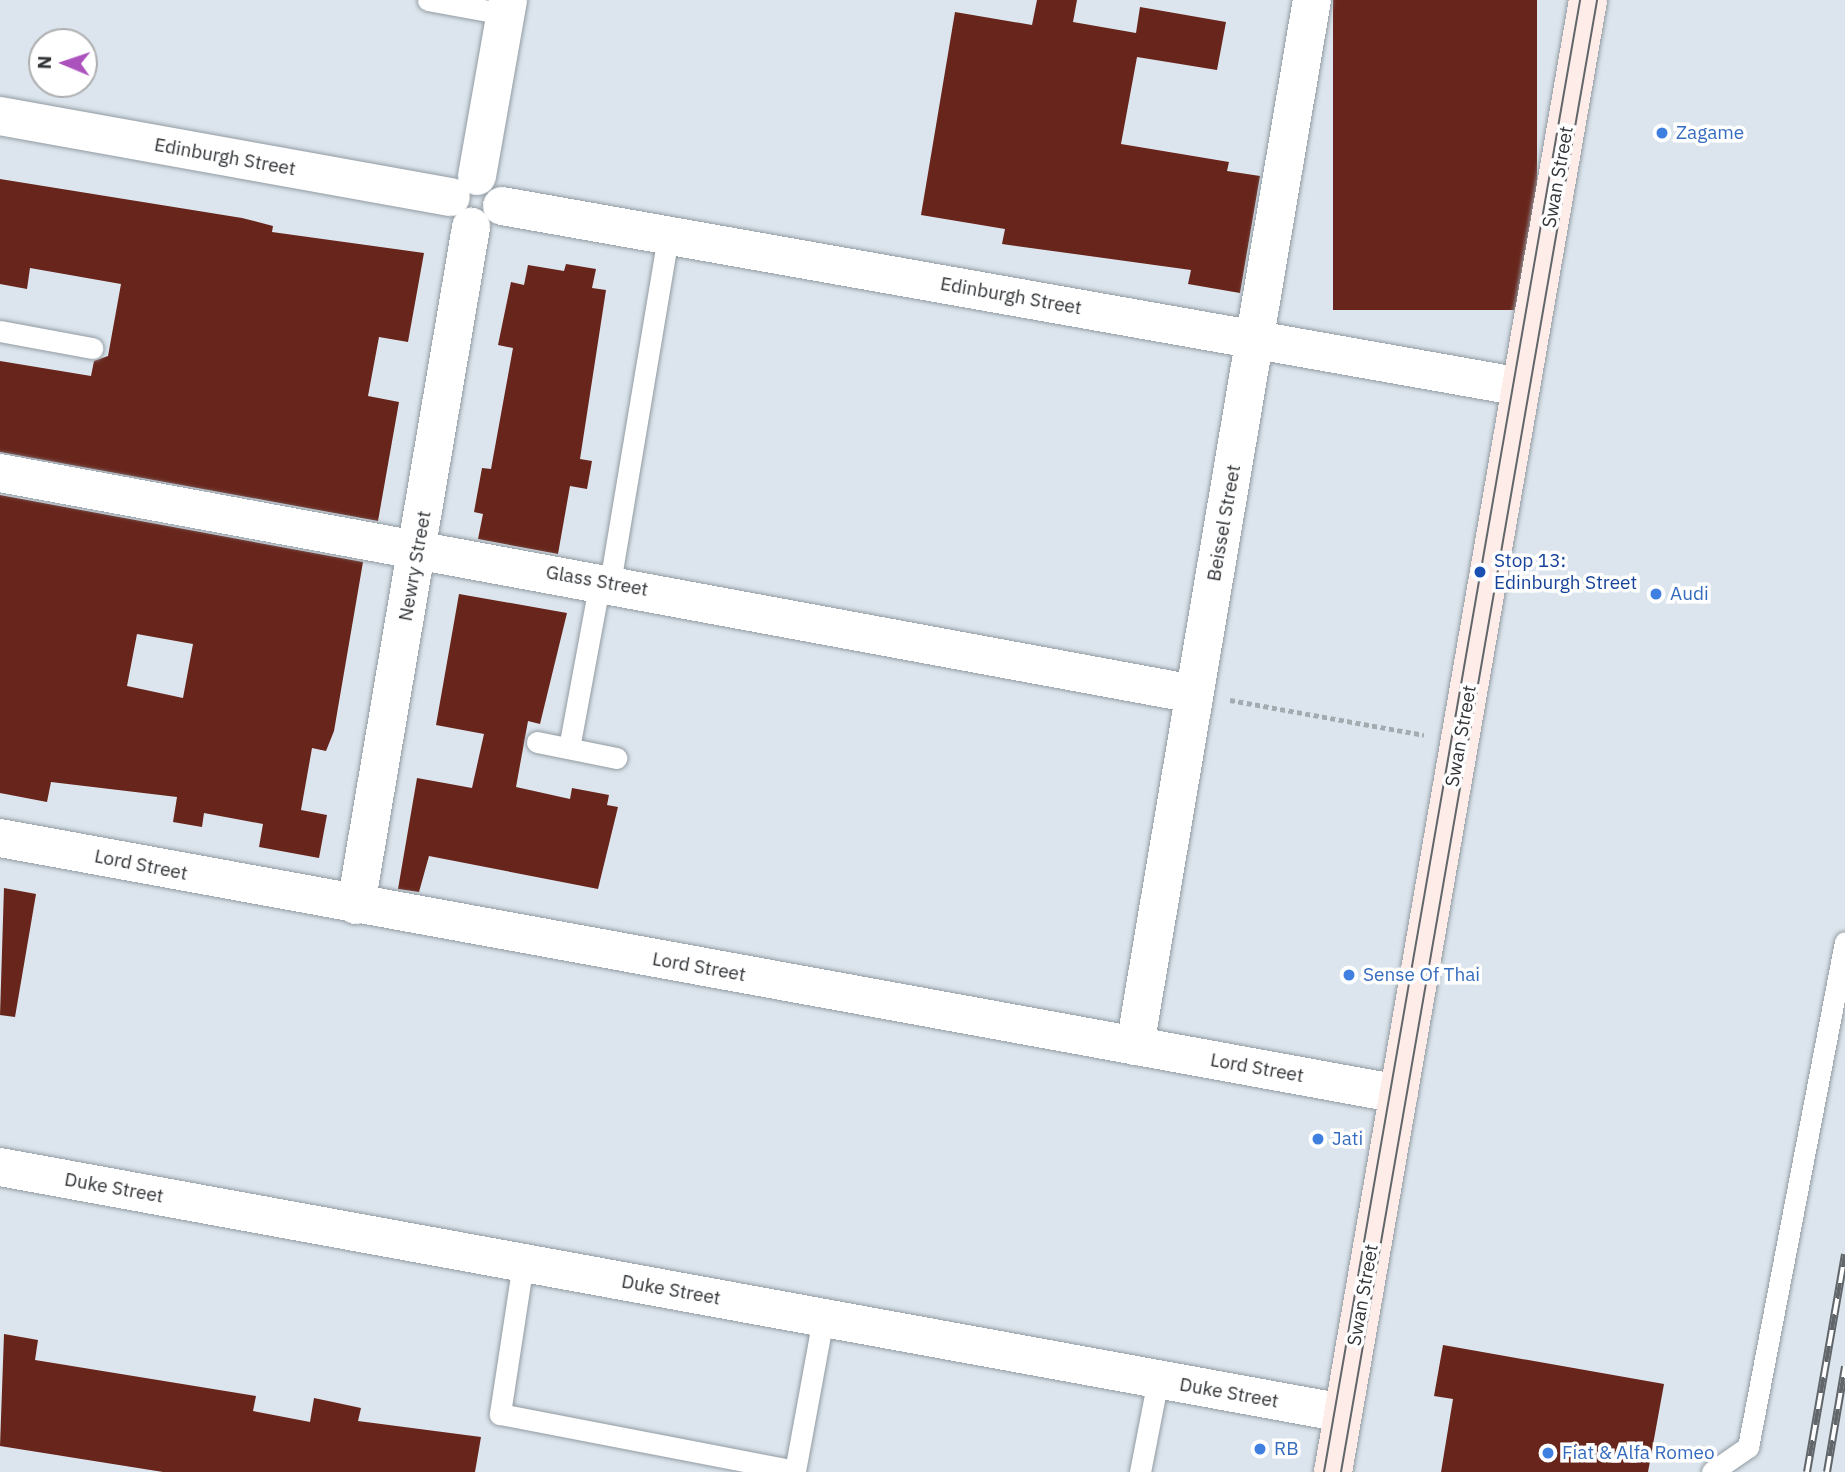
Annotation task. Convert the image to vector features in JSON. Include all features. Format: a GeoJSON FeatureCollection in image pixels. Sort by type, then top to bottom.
{"type":"FeatureCollection","features":[{"type":"Feature","properties":{"kind":"main road","name":"Swan Street"},"geometry":{"type":"LineString","coordinates":[[1333,1472],[1588,0]]}},
{"type":"Feature","properties":{"kind":"street","name":"Beissel Street"},"geometry":{"type":"LineString","coordinates":[[1135,1046],[1312,0]]}},
{"type":"Feature","properties":{"kind":"street","name":"Newry Street"},"geometry":{"type":"LineString","coordinates":[[356,905],[507,7]]}},
{"type":"Feature","properties":{"kind":"street","name":"Edinburgh Street"},"geometry":{"type":"LineString","coordinates":[[0,116],[1521,387]]}},
{"type":"Feature","properties":{"kind":"street","name":"Glass Street"},"geometry":{"type":"LineString","coordinates":[[0,473],[605,582],[1193,694]]}},
{"type":"Feature","properties":{"kind":"street","name":"Lord Street"},"geometry":{"type":"LineString","coordinates":[[0,838],[1399,1094]]}},
{"type":"Feature","properties":{"kind":"street","name":"Duke Street"},"geometry":{"type":"LineString","coordinates":[[0,1167],[1343,1413]]}},
{"type":"Feature","properties":{"kind":"lane"},"geometry":{"type":"LineString","coordinates":[[428,0],[507,7]]}},
{"type":"Feature","properties":{"kind":"lane"},"geometry":{"type":"LineString","coordinates":[[569,748],[605,582],[668,235]]}},
{"type":"Feature","properties":{"kind":"lane"},"geometry":{"type":"LineString","coordinates":[[0,331],[92,348]]}},
{"type":"Feature","properties":{"kind":"lane"},"geometry":{"type":"LineString","coordinates":[[537,742],[616,758]]}},
{"type":"Feature","properties":{"kind":"lane"},"geometry":{"type":"LineString","coordinates":[[1712,1472],[1748,1447],[1845,942]]}},
{"type":"Feature","properties":{"kind":"lane"},"geometry":{"type":"LineString","coordinates":[[523,1263],[500,1415],[794,1471],[822,1318]]}},
{"type":"Feature","properties":{"kind":"lane"},"geometry":{"type":"LineString","coordinates":[[1140,1472],[1158,1379]]}},
{"type":"Feature","properties":{"kind":"path"},"geometry":{"type":"LineString","coordinates":[[1193,694],[1460,742]]}},
{"type":"Feature","properties":{"kind":"building"},"geometry":{"type":"Polygon","coordinates":[[[1037,0],[1077,0],[1073,22],[1136,33],[1140,7],[1226,22],[1217,70],[1137,57],[1121,144],[1229,162],[1227,171],[1260,176],[1240,293],[1188,284],[1191,270],[1002,244],[1005,229],[921,215],[955,12],[1032,25],[1037,0]]]}},
{"type":"Feature","properties":{"kind":"building"},"geometry":{"type":"Polygon","coordinates":[[[1333,0],[1537,0],[1537,310],[1333,310],[1333,0]]]}},
{"type":"Feature","properties":{"kind":"building"},"geometry":{"type":"Polygon","coordinates":[[[0,179],[242,218],[273,226],[272,232],[424,253],[408,342],[379,337],[368,396],[399,402],[378,521],[0,452],[0,361],[91,376],[94,361],[108,356],[121,284],[30,268],[27,289],[0,284],[0,179]]]}},
{"type":"Feature","properties":{"kind":"building"},"geometry":{"type":"Polygon","coordinates":[[[566,264],[596,269],[592,288],[606,290],[580,459],[592,461],[587,489],[570,486],[558,554],[478,539],[483,514],[474,512],[482,468],[491,469],[513,348],[498,345],[511,282],[524,285],[528,265],[564,271],[566,264]]]}},
{"type":"Feature","properties":{"kind":"building"},"geometry":{"type":"Polygon","coordinates":[[[0,495],[363,562],[334,731],[326,751],[312,748],[301,810],[327,815],[319,858],[259,847],[263,824],[204,813],[202,827],[173,822],[177,797],[51,782],[47,802],[0,793],[0,495]],[[137,634],[127,686],[183,698],[193,644],[137,634]]]}},
{"type":"Feature","properties":{"kind":"building"},"geometry":{"type":"Polygon","coordinates":[[[459,594],[567,613],[540,724],[528,721],[516,787],[570,799],[572,788],[609,795],[607,805],[618,807],[598,889],[429,856],[419,892],[398,889],[417,778],[472,788],[484,734],[436,725],[459,594]]]}},
{"type":"Feature","properties":{"kind":"building"},"geometry":{"type":"Polygon","coordinates":[[[4,888],[36,894],[15,1017],[0,1015],[4,888]]]}},
{"type":"Feature","properties":{"kind":"building"},"geometry":{"type":"Polygon","coordinates":[[[4,1334],[38,1340],[35,1360],[256,1396],[253,1411],[310,1422],[314,1398],[361,1408],[358,1421],[481,1437],[475,1472],[163,1472],[0,1446],[4,1334]]]}},
{"type":"Feature","properties":{"kind":"building"},"geometry":{"type":"Polygon","coordinates":[[[1443,1345],[1664,1384],[1648,1472],[1441,1472],[1453,1399],[1434,1396],[1443,1345]]]}},
{"type":"Feature","properties":{"kind":"tram line"},"geometry":{"type":"LineString","coordinates":[[1324,1472],[1580,0]]}},
{"type":"Feature","properties":{"kind":"tram line"},"geometry":{"type":"LineString","coordinates":[[1341,1472],[1597,0]]}},
{"type":"Feature","properties":{"kind":"railway"},"geometry":{"type":"LineString","coordinates":[[1807,1472],[1845,1254]]}},
{"type":"Feature","properties":{"kind":"railway"},"geometry":{"type":"LineString","coordinates":[[1827,1472],[1845,1367]]}},
{"type":"Feature","properties":{"kind":"place","name":"Zagame"},"geometry":{"type":"Point","coordinates":[1662,133]}},
{"type":"Feature","properties":{"kind":"place","name":"Stop 13: Edinburgh Street"},"geometry":{"type":"Point","coordinates":[1480,572]}},
{"type":"Feature","properties":{"kind":"place","name":"Audi"},"geometry":{"type":"Point","coordinates":[1656,594]}},
{"type":"Feature","properties":{"kind":"place","name":"Sense Of Thai"},"geometry":{"type":"Point","coordinates":[1349,975]}},
{"type":"Feature","properties":{"kind":"place","name":"Jati"},"geometry":{"type":"Point","coordinates":[1318,1139]}},
{"type":"Feature","properties":{"kind":"place","name":"RB"},"geometry":{"type":"Point","coordinates":[1260,1449]}},
{"type":"Feature","properties":{"kind":"place","name":"Fiat & Alfa Romeo"},"geometry":{"type":"Point","coordinates":[1548,1453]}}]}
